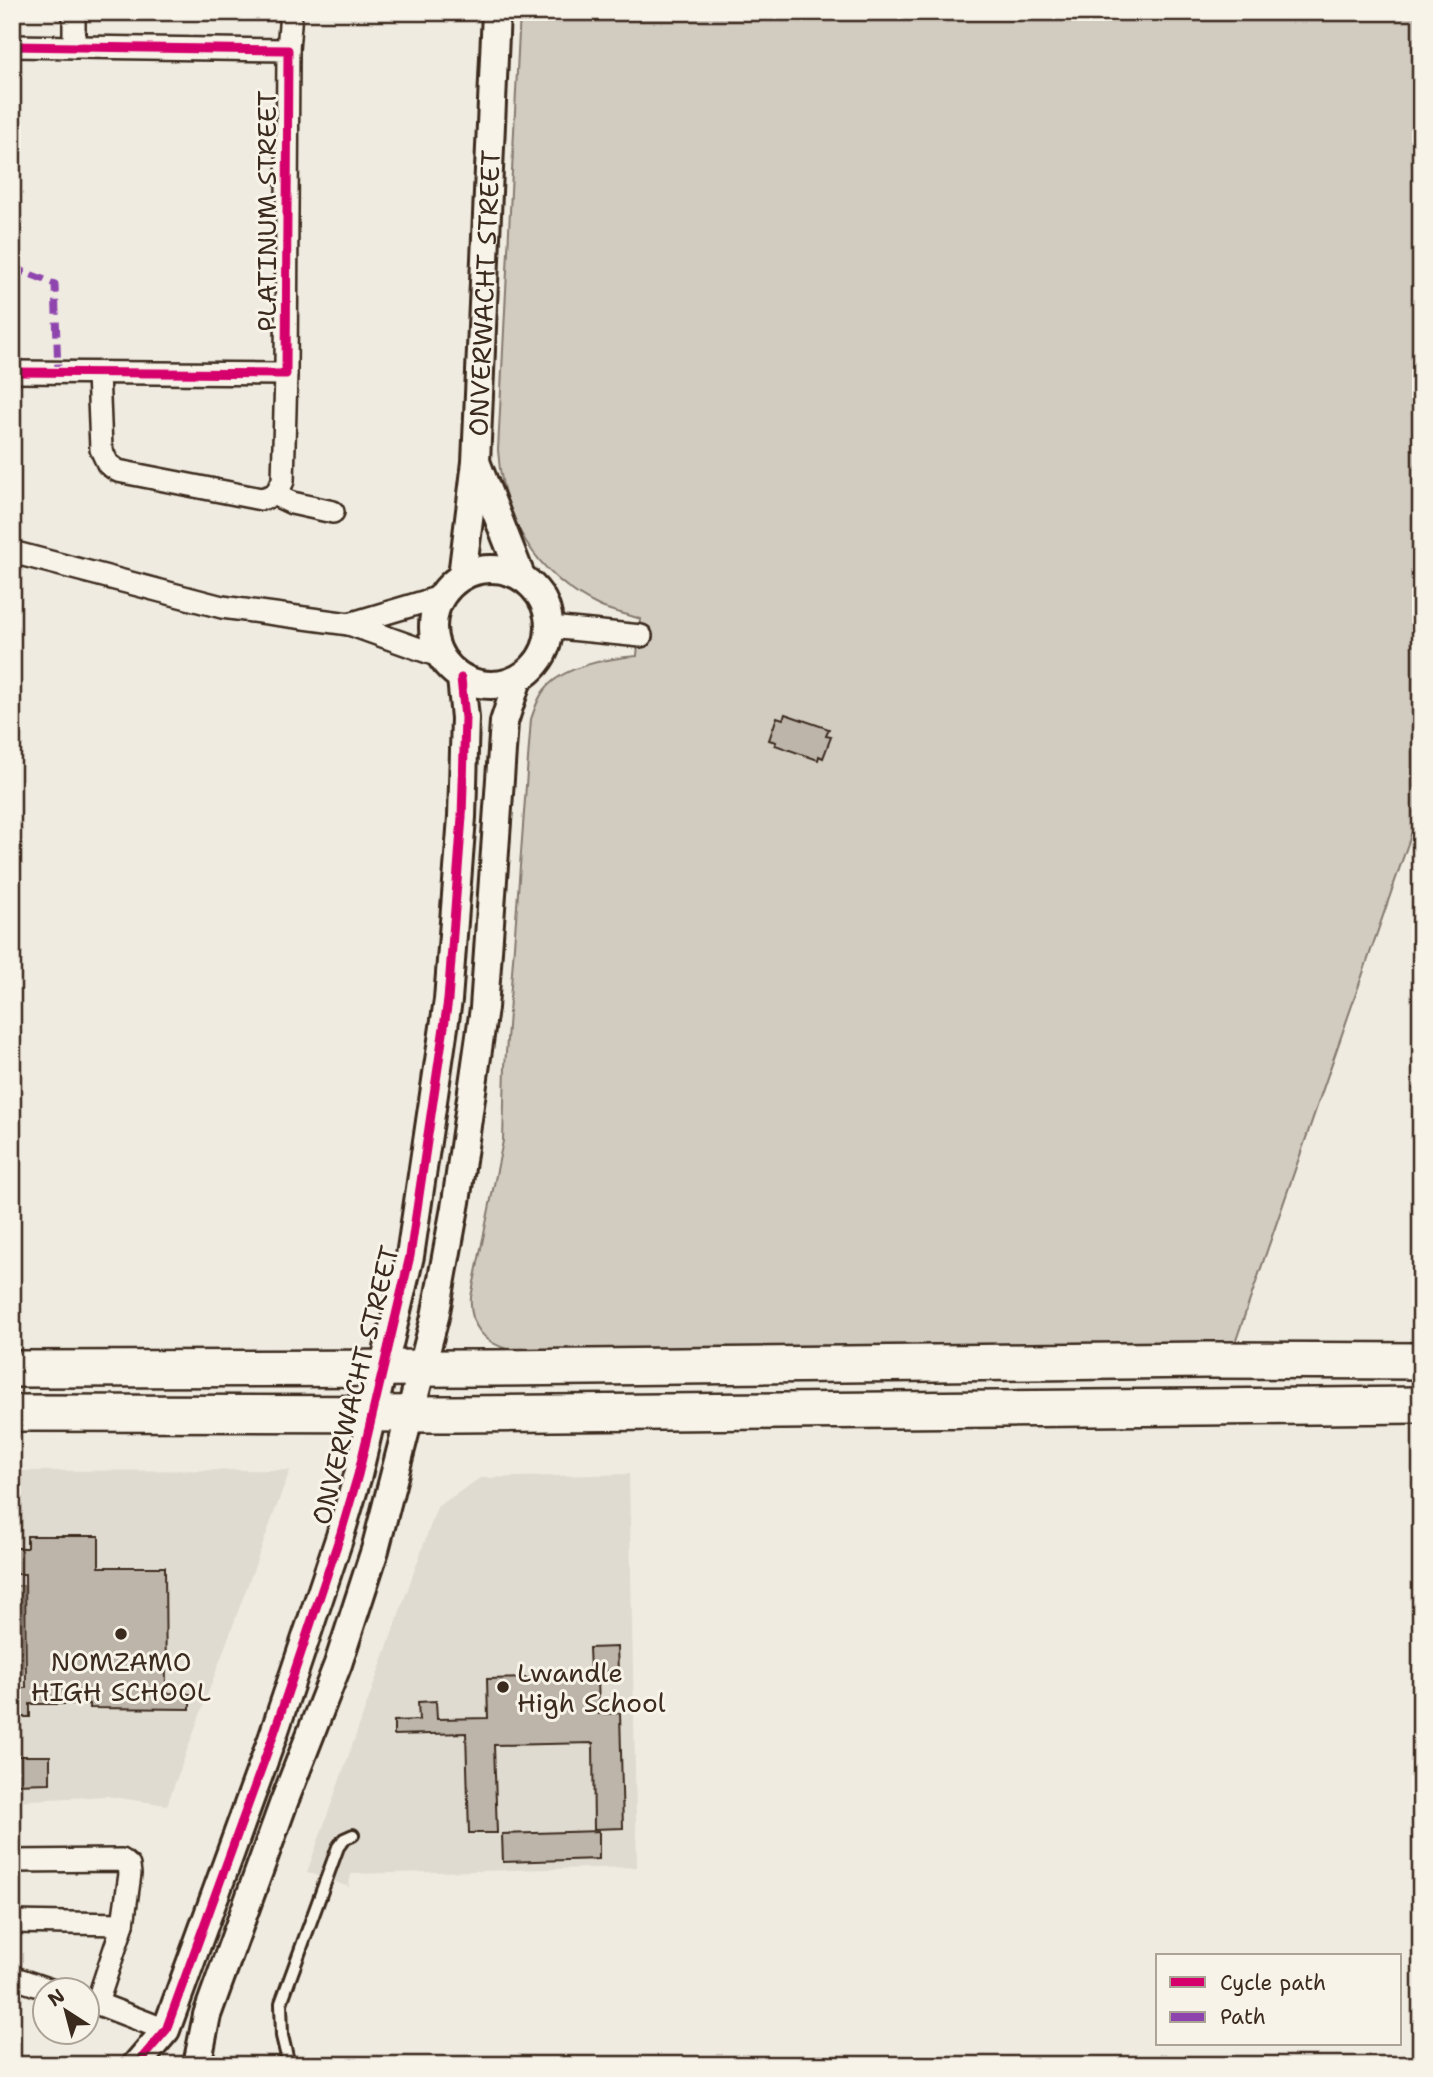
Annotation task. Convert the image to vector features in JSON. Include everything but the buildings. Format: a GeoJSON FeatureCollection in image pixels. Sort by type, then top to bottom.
{"type":"FeatureCollection","features":[{"type":"Feature","properties":{"kind":"highway"},"geometry":{"type":"LineString","coordinates":[[12,1369],[1207,1360],[1421,1361]]}},
{"type":"Feature","properties":{"kind":"highway"},"geometry":{"type":"LineString","coordinates":[[12,1413],[409,1413],[1421,1405]]}},
{"type":"Feature","properties":{"kind":"street"},"geometry":{"type":"LineString","coordinates":[[74,12],[74,47]]}},
{"type":"Feature","properties":{"kind":"street","name":"PLATINUM STREET"},"geometry":{"type":"LineString","coordinates":[[275,495],[282,481],[286,374],[288,50],[291,12]]}},
{"type":"Feature","properties":{"kind":"street","name":"ONVERWACHT STREET"},"geometry":{"type":"LineString","coordinates":[[462,576],[476,462],[496,12]]}},
{"type":"Feature","properties":{"kind":"street"},"geometry":{"type":"LineString","coordinates":[[12,46],[288,50]]}},
{"type":"Feature","properties":{"kind":"street"},"geometry":{"type":"LineString","coordinates":[[12,372],[286,374]]}},
{"type":"Feature","properties":{"kind":"street"},"geometry":{"type":"LineString","coordinates":[[98,373],[101,449],[108,464],[118,471],[261,499],[275,495],[292,503],[333,512]]}},
{"type":"Feature","properties":{"kind":"street"},"geometry":{"type":"LineString","coordinates":[[12,552],[222,607],[349,624],[439,656],[461,678],[490,686],[518,679],[542,657],[550,627],[542,598],[521,576],[476,462]]}},
{"type":"Feature","properties":{"kind":"street"},"geometry":{"type":"LineString","coordinates":[[349,624],[440,597],[462,576],[492,568],[521,576]]}},
{"type":"Feature","properties":{"kind":"street"},"geometry":{"type":"LineString","coordinates":[[439,656],[432,626],[440,597]]}},
{"type":"Feature","properties":{"kind":"street"},"geometry":{"type":"LineString","coordinates":[[550,627],[642,636]]}},
{"type":"Feature","properties":{"kind":"street","name":"ONVERWACHT STREET"},"geometry":{"type":"LineString","coordinates":[[136,2065],[166,2030],[313,1621],[354,1488],[384,1368],[410,1256],[448,1000],[462,817],[465,718],[461,678]]}},
{"type":"Feature","properties":{"kind":"street"},"geometry":{"type":"LineString","coordinates":[[197,2065],[207,2015],[284,1802],[338,1664],[375,1550],[435,1317],[484,1008],[504,722],[518,679]]}},
{"type":"Feature","properties":{"kind":"street"},"geometry":{"type":"LineString","coordinates":[[12,1861],[122,1860],[129,1866],[123,1924],[102,1977]]}},
{"type":"Feature","properties":{"kind":"street"},"geometry":{"type":"LineString","coordinates":[[12,1922],[123,1924]]}},
{"type":"Feature","properties":{"kind":"street"},"geometry":{"type":"LineString","coordinates":[[12,1977],[32,1984]]}},
{"type":"Feature","properties":{"kind":"street"},"geometry":{"type":"LineString","coordinates":[[102,2006],[166,2030]]}},
{"type":"Feature","properties":{"kind":"lane"},"geometry":{"type":"LineString","coordinates":[[289,2065],[282,2036],[281,2003],[338,1847],[344,1839],[353,1835]]}},
{"type":"Feature","properties":{"kind":"shaded area"},"geometry":{"type":"Polygon","coordinates":[[[520,12],[1421,12],[1421,806],[1234,1346],[511,1350],[493,1343],[480,1332],[473,1316],[471,1297],[503,1141],[505,1066],[531,719],[543,692],[563,674],[601,661],[637,656],[640,619],[604,608],[557,579],[526,542],[515,521],[501,475],[498,450],[520,12]]]}},
{"type":"Feature","properties":{"kind":"shaded area","name":"NOMZAMO HIGH SCHOOL"},"geometry":{"type":"Polygon","coordinates":[[[290,1470],[167,1805],[106,1796],[12,1801],[12,1471],[290,1470]]]}},
{"type":"Feature","properties":{"kind":"shaded area","name":"Lwandle High School"},"geometry":{"type":"Polygon","coordinates":[[[629,1474],[637,1867],[351,1874],[349,1887],[307,1872],[437,1507],[480,1478],[629,1474]]]}},
{"type":"Feature","properties":{"kind":"shaded area"},"geometry":{"type":"Polygon","coordinates":[[[12,1586],[23,1586],[23,1674],[12,1674],[12,1586]]]}},
{"type":"Feature","properties":{"kind":"marked path"},"geometry":{"type":"LineString","coordinates":[[12,160],[15,133],[14,46]]}},
{"type":"Feature","properties":{"kind":"marked path"},"geometry":{"type":"LineString","coordinates":[[12,267],[55,284],[58,373]]}},
{"type":"Feature","properties":{"kind":"cycle path"},"geometry":{"type":"LineString","coordinates":[[12,46],[288,50],[286,374],[12,372]]}},
{"type":"Feature","properties":{"kind":"cycle path"},"geometry":{"type":"LineString","coordinates":[[136,2065],[166,2030],[272,1739],[358,1475],[410,1256],[448,1000],[462,817],[465,718],[461,678]]}},
{"type":"Feature","properties":{"kind":"place","name":"NOMZAMO HIGH SCHOOL"},"geometry":{"type":"Point","coordinates":[121,1634]}},
{"type":"Feature","properties":{"kind":"place","name":"Lwandle High School"},"geometry":{"type":"Point","coordinates":[503,1687]}}]}
